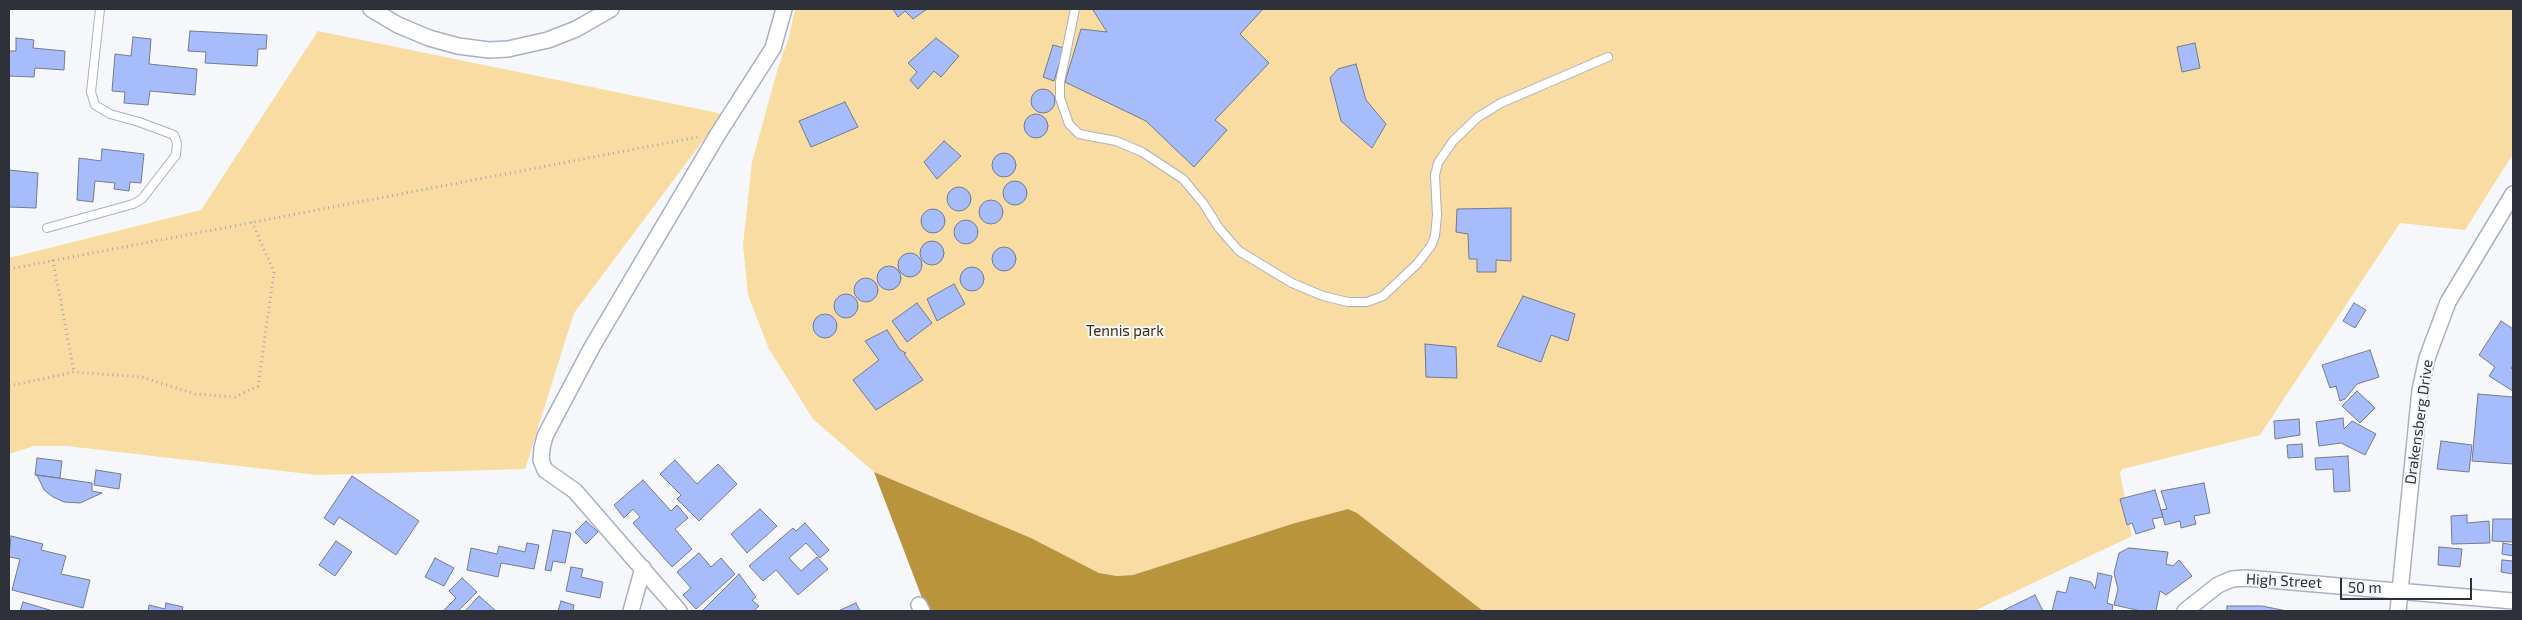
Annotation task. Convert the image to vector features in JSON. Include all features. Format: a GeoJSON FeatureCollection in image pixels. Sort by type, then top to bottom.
{"type":"FeatureCollection","features":[{"type":"Feature","properties":{"kind":"street"},"geometry":{"type":"LineString","coordinates":[[371,9],[398,25],[428,38],[458,46],[489,50],[508,49],[548,40],[576,30],[611,9]]}},
{"type":"Feature","properties":{"kind":"street"},"geometry":{"type":"LineString","coordinates":[[680,611],[575,491],[545,470],[541,460],[542,448],[545,436],[592,347],[718,134],[773,48],[784,9]]}},
{"type":"Feature","properties":{"kind":"street","name":"Drakensberg Drive"},"geometry":{"type":"LineString","coordinates":[[2398,611],[2420,390],[2427,358],[2448,302],[2513,194]]}},
{"type":"Feature","properties":{"kind":"street"},"geometry":{"type":"LineString","coordinates":[[631,611],[643,568]]}},
{"type":"Feature","properties":{"kind":"street","name":"High Street"},"geometry":{"type":"LineString","coordinates":[[2185,611],[2218,585],[2232,579],[2246,578],[2513,601]]}},
{"type":"Feature","properties":{"kind":"lane"},"geometry":{"type":"LineString","coordinates":[[47,228],[138,202],[148,193],[176,155],[177,143],[174,135],[110,114],[95,105],[91,92],[100,9]]}},
{"type":"Feature","properties":{"kind":"lane"},"geometry":{"type":"LineString","coordinates":[[1075,9],[1060,82],[1060,98],[1069,124],[1079,134],[1116,141],[1135,149],[1183,180],[1234,246],[1265,268],[1323,296],[1348,302],[1367,302],[1383,296],[1410,271],[1431,246],[1435,236],[1437,215],[1435,175],[1438,163],[1453,141],[1478,117],[1501,103],[1608,57]]}},
{"type":"Feature","properties":{"kind":"path"},"geometry":{"type":"LineString","coordinates":[[9,268],[718,134]]}},
{"type":"Feature","properties":{"kind":"path"},"geometry":{"type":"LineString","coordinates":[[9,386],[74,372],[142,377],[195,394],[235,398],[258,386],[274,272],[252,222]]}},
{"type":"Feature","properties":{"kind":"path"},"geometry":{"type":"LineString","coordinates":[[53,260],[74,372]]}},
{"type":"Feature","properties":{"kind":"green space","name":"Tennis park"},"geometry":{"type":"Polygon","coordinates":[[[795,9],[2513,9],[2513,154],[2465,230],[2400,223],[2260,435],[2122,469],[2120,473],[2132,536],[1974,611],[1483,611],[1357,513],[1348,509],[1295,523],[1133,575],[1117,576],[1099,573],[1031,538],[874,472],[813,419],[769,349],[748,295],[743,245],[752,162],[778,68],[789,37],[795,9]]]}},
{"type":"Feature","properties":{"kind":"green space"},"geometry":{"type":"Polygon","coordinates":[[[318,31],[723,114],[574,313],[525,469],[317,475],[67,446],[34,446],[9,454],[9,258],[201,210],[318,31]]]}},
{"type":"Feature","properties":{"kind":"shaded area"},"geometry":{"type":"Polygon","coordinates":[[[874,472],[1031,538],[1099,573],[1117,576],[1133,575],[1295,523],[1348,509],[1357,513],[1483,611],[927,611],[874,472]]]}},
{"type":"Feature","properties":{"kind":"building"},"geometry":{"type":"Polygon","coordinates":[[[893,9],[927,9],[913,19],[905,11],[898,17],[893,9]]]}},
{"type":"Feature","properties":{"kind":"building"},"geometry":{"type":"Polygon","coordinates":[[[1263,9],[1240,34],[1269,63],[1215,120],[1227,130],[1194,167],[1146,121],[1065,82],[1081,29],[1107,32],[1093,10],[1263,9]]]}},
{"type":"Feature","properties":{"kind":"building"},"geometry":{"type":"Polygon","coordinates":[[[190,31],[267,35],[266,49],[258,49],[257,66],[205,63],[206,52],[188,51],[190,31]]]}},
{"type":"Feature","properties":{"kind":"building"},"geometry":{"type":"Polygon","coordinates":[[[133,37],[151,39],[149,64],[197,69],[195,95],[150,91],[148,105],[124,103],[125,92],[112,91],[115,54],[131,56],[133,37]]]}},
{"type":"Feature","properties":{"kind":"building"},"geometry":{"type":"Polygon","coordinates":[[[16,38],[34,40],[33,48],[65,51],[64,70],[35,68],[34,77],[9,76],[9,51],[16,51],[16,38]]]}},
{"type":"Feature","properties":{"kind":"building"},"geometry":{"type":"Polygon","coordinates":[[[936,38],[959,56],[941,77],[934,71],[918,89],[910,80],[917,72],[908,63],[936,38]]]}},
{"type":"Feature","properties":{"kind":"building"},"geometry":{"type":"Polygon","coordinates":[[[2195,43],[2200,68],[2182,72],[2177,47],[2195,43]]]}},
{"type":"Feature","properties":{"kind":"building"},"geometry":{"type":"Polygon","coordinates":[[[1053,45],[1064,48],[1054,81],[1043,77],[1053,45]]]}},
{"type":"Feature","properties":{"kind":"building"},"geometry":{"type":"Polygon","coordinates":[[[1356,64],[1366,100],[1386,124],[1372,148],[1341,121],[1330,78],[1338,69],[1356,64]]]}},
{"type":"Feature","properties":{"kind":"building"},"geometry":{"type":"Polygon","coordinates":[[[1043,89],[1052,92],[1055,101],[1052,110],[1043,113],[1034,110],[1031,101],[1034,92],[1043,89]]]}},
{"type":"Feature","properties":{"kind":"building"},"geometry":{"type":"Polygon","coordinates":[[[845,102],[858,127],[811,147],[799,121],[845,102]]]}},
{"type":"Feature","properties":{"kind":"building"},"geometry":{"type":"Polygon","coordinates":[[[1036,114],[1045,117],[1048,126],[1045,135],[1036,138],[1027,135],[1024,126],[1027,117],[1036,114]]]}},
{"type":"Feature","properties":{"kind":"building"},"geometry":{"type":"Polygon","coordinates":[[[944,141],[961,156],[937,179],[924,162],[944,141]]]}},
{"type":"Feature","properties":{"kind":"building"},"geometry":{"type":"Polygon","coordinates":[[[102,149],[144,154],[141,183],[130,182],[129,191],[114,189],[115,183],[95,181],[93,202],[77,200],[79,158],[101,161],[102,149]]]}},
{"type":"Feature","properties":{"kind":"building"},"geometry":{"type":"Polygon","coordinates":[[[1004,153],[1013,156],[1016,165],[1013,174],[1004,177],[995,174],[992,165],[995,156],[1004,153]]]}},
{"type":"Feature","properties":{"kind":"building"},"geometry":{"type":"Polygon","coordinates":[[[9,170],[38,173],[36,208],[9,207],[9,170]]]}},
{"type":"Feature","properties":{"kind":"building"},"geometry":{"type":"Polygon","coordinates":[[[1015,181],[1024,184],[1027,193],[1024,202],[1015,205],[1006,202],[1003,193],[1006,184],[1015,181]]]}},
{"type":"Feature","properties":{"kind":"building"},"geometry":{"type":"Polygon","coordinates":[[[959,187],[968,190],[971,199],[968,208],[959,211],[950,208],[947,199],[950,190],[959,187]]]}},
{"type":"Feature","properties":{"kind":"building"},"geometry":{"type":"Polygon","coordinates":[[[991,200],[1000,203],[1003,212],[1000,221],[991,224],[982,221],[979,212],[982,203],[991,200]]]}},
{"type":"Feature","properties":{"kind":"building"},"geometry":{"type":"Polygon","coordinates":[[[1511,208],[1511,261],[1496,260],[1496,272],[1477,272],[1477,259],[1469,259],[1468,234],[1456,232],[1457,209],[1511,208]]]}},
{"type":"Feature","properties":{"kind":"building"},"geometry":{"type":"Polygon","coordinates":[[[933,209],[942,212],[945,221],[942,230],[933,233],[924,230],[921,221],[924,212],[933,209]]]}},
{"type":"Feature","properties":{"kind":"building"},"geometry":{"type":"Polygon","coordinates":[[[966,220],[975,223],[978,232],[975,241],[966,244],[957,241],[954,232],[957,223],[966,220]]]}},
{"type":"Feature","properties":{"kind":"building"},"geometry":{"type":"Polygon","coordinates":[[[932,241],[941,244],[944,253],[941,262],[932,265],[923,262],[920,253],[923,244],[932,241]]]}},
{"type":"Feature","properties":{"kind":"building"},"geometry":{"type":"Polygon","coordinates":[[[1004,247],[1013,250],[1016,259],[1013,268],[1004,271],[995,268],[992,259],[995,250],[1004,247]]]}},
{"type":"Feature","properties":{"kind":"building"},"geometry":{"type":"Polygon","coordinates":[[[910,253],[919,256],[922,265],[919,274],[910,277],[901,274],[898,265],[901,256],[910,253]]]}},
{"type":"Feature","properties":{"kind":"building"},"geometry":{"type":"Polygon","coordinates":[[[889,266],[898,269],[901,278],[898,287],[889,290],[880,287],[877,278],[880,269],[889,266]]]}},
{"type":"Feature","properties":{"kind":"building"},"geometry":{"type":"Polygon","coordinates":[[[972,267],[981,270],[984,279],[981,288],[972,291],[963,288],[960,279],[963,270],[972,267]]]}},
{"type":"Feature","properties":{"kind":"building"},"geometry":{"type":"Polygon","coordinates":[[[866,278],[875,281],[878,290],[875,299],[866,302],[857,299],[854,290],[857,281],[866,278]]]}},
{"type":"Feature","properties":{"kind":"building"},"geometry":{"type":"Polygon","coordinates":[[[954,284],[965,304],[937,321],[927,299],[954,284]]]}},
{"type":"Feature","properties":{"kind":"building"},"geometry":{"type":"Polygon","coordinates":[[[846,294],[855,297],[858,306],[855,315],[846,318],[837,315],[834,306],[837,297],[846,294]]]}},
{"type":"Feature","properties":{"kind":"building"},"geometry":{"type":"Polygon","coordinates":[[[1523,296],[1575,314],[1568,341],[1551,335],[1541,362],[1497,346],[1523,296]]]}},
{"type":"Feature","properties":{"kind":"building"},"geometry":{"type":"Polygon","coordinates":[[[917,303],[932,323],[907,342],[892,321],[917,303]]]}},
{"type":"Feature","properties":{"kind":"building"},"geometry":{"type":"Polygon","coordinates":[[[2354,303],[2366,310],[2355,328],[2343,321],[2354,303]]]}},
{"type":"Feature","properties":{"kind":"building"},"geometry":{"type":"Polygon","coordinates":[[[825,314],[834,317],[837,326],[834,335],[825,338],[816,335],[813,326],[816,317],[825,314]]]}},
{"type":"Feature","properties":{"kind":"building"},"geometry":{"type":"Polygon","coordinates":[[[2501,321],[2513,329],[2513,365],[2511,368],[2513,370],[2513,391],[2489,376],[2495,367],[2479,355],[2501,321]]]}},
{"type":"Feature","properties":{"kind":"building"},"geometry":{"type":"Polygon","coordinates":[[[887,330],[900,350],[906,353],[904,354],[923,380],[876,410],[853,380],[879,360],[865,341],[887,330]]]}},
{"type":"Feature","properties":{"kind":"building"},"geometry":{"type":"Polygon","coordinates":[[[1425,344],[1456,347],[1457,378],[1426,377],[1425,344]]]}},
{"type":"Feature","properties":{"kind":"building"},"geometry":{"type":"Polygon","coordinates":[[[2370,350],[2379,377],[2357,384],[2345,399],[2340,401],[2336,386],[2330,388],[2322,365],[2370,350]]]}},
{"type":"Feature","properties":{"kind":"building"},"geometry":{"type":"Polygon","coordinates":[[[2357,391],[2375,408],[2360,423],[2342,406],[2357,391]]]}},
{"type":"Feature","properties":{"kind":"building"},"geometry":{"type":"Polygon","coordinates":[[[2478,394],[2513,397],[2513,464],[2472,461],[2478,394]]]}},
{"type":"Feature","properties":{"kind":"building"},"geometry":{"type":"Polygon","coordinates":[[[2343,418],[2344,429],[2352,421],[2376,434],[2365,455],[2341,443],[2319,446],[2316,422],[2343,418]]]}},
{"type":"Feature","properties":{"kind":"building"},"geometry":{"type":"Polygon","coordinates":[[[2299,419],[2300,435],[2275,439],[2274,421],[2299,419]]]}},
{"type":"Feature","properties":{"kind":"building"},"geometry":{"type":"Polygon","coordinates":[[[2441,441],[2472,445],[2469,472],[2437,469],[2441,441]]]}},
{"type":"Feature","properties":{"kind":"building"},"geometry":{"type":"Polygon","coordinates":[[[2302,444],[2303,457],[2288,458],[2287,445],[2302,444]]]}},
{"type":"Feature","properties":{"kind":"building"},"geometry":{"type":"Polygon","coordinates":[[[2348,456],[2350,491],[2334,492],[2333,469],[2316,470],[2315,458],[2348,456]]]}},
{"type":"Feature","properties":{"kind":"building"},"geometry":{"type":"Polygon","coordinates":[[[37,458],[62,461],[60,478],[35,475],[37,458]]]}},
{"type":"Feature","properties":{"kind":"building"},"geometry":{"type":"Polygon","coordinates":[[[675,460],[697,484],[718,464],[737,484],[699,521],[677,499],[681,495],[660,474],[675,460]]]}},
{"type":"Feature","properties":{"kind":"building"},"geometry":{"type":"Polygon","coordinates":[[[96,470],[121,474],[119,489],[94,485],[96,470]]]}},
{"type":"Feature","properties":{"kind":"building"},"geometry":{"type":"Polygon","coordinates":[[[37,475],[92,483],[92,491],[102,493],[80,503],[64,502],[44,490],[37,475]]]}},
{"type":"Feature","properties":{"kind":"building"},"geometry":{"type":"Polygon","coordinates":[[[352,476],[419,521],[396,555],[339,517],[334,525],[324,518],[352,476]]]}},
{"type":"Feature","properties":{"kind":"building"},"geometry":{"type":"Polygon","coordinates":[[[643,480],[671,511],[677,505],[688,518],[675,529],[692,549],[672,567],[633,523],[640,517],[633,509],[624,518],[614,505],[643,480]]]}},
{"type":"Feature","properties":{"kind":"building"},"geometry":{"type":"Polygon","coordinates":[[[2204,483],[2210,513],[2194,516],[2196,524],[2181,528],[2180,521],[2165,525],[2161,510],[2167,509],[2161,491],[2204,483]]]}},
{"type":"Feature","properties":{"kind":"building"},"geometry":{"type":"Polygon","coordinates":[[[2155,490],[2163,517],[2152,519],[2155,528],[2136,534],[2132,523],[2127,525],[2120,499],[2155,490]]]}},
{"type":"Feature","properties":{"kind":"building"},"geometry":{"type":"Polygon","coordinates":[[[760,509],[777,526],[747,553],[731,534],[760,509]]]}},
{"type":"Feature","properties":{"kind":"building"},"geometry":{"type":"Polygon","coordinates":[[[2467,515],[2467,523],[2489,521],[2490,543],[2452,544],[2451,516],[2467,515]]]}},
{"type":"Feature","properties":{"kind":"building"},"geometry":{"type":"Polygon","coordinates":[[[2493,519],[2513,519],[2513,542],[2492,541],[2493,519]]]}},
{"type":"Feature","properties":{"kind":"building"},"geometry":{"type":"Polygon","coordinates":[[[586,521],[598,532],[586,544],[575,532],[586,521]]]}},
{"type":"Feature","properties":{"kind":"building"},"geometry":{"type":"Polygon","coordinates":[[[805,523],[829,550],[820,558],[806,543],[789,558],[801,571],[817,557],[828,569],[798,595],[776,570],[763,581],[749,566],[793,528],[796,531],[805,523]]]}},
{"type":"Feature","properties":{"kind":"building"},"geometry":{"type":"Polygon","coordinates":[[[553,530],[571,533],[565,563],[553,561],[551,571],[545,570],[553,530]]]}},
{"type":"Feature","properties":{"kind":"building"},"geometry":{"type":"Polygon","coordinates":[[[11,536],[43,544],[41,550],[66,556],[61,574],[90,580],[83,608],[12,590],[20,559],[9,557],[11,536]]]}},
{"type":"Feature","properties":{"kind":"building"},"geometry":{"type":"Polygon","coordinates":[[[336,541],[352,552],[335,576],[319,565],[336,541]]]}},
{"type":"Feature","properties":{"kind":"building"},"geometry":{"type":"Polygon","coordinates":[[[527,543],[539,545],[534,569],[501,563],[498,577],[467,570],[471,548],[497,554],[499,546],[525,552],[527,543]]]}},
{"type":"Feature","properties":{"kind":"building"},"geometry":{"type":"Polygon","coordinates":[[[2503,543],[2513,545],[2513,556],[2502,554],[2503,543]]]}},
{"type":"Feature","properties":{"kind":"building"},"geometry":{"type":"Polygon","coordinates":[[[2439,547],[2462,549],[2460,567],[2438,565],[2439,547]]]}},
{"type":"Feature","properties":{"kind":"building"},"geometry":{"type":"Polygon","coordinates":[[[2129,548],[2168,552],[2166,564],[2173,566],[2179,560],[2192,576],[2166,595],[2160,591],[2156,611],[2141,611],[2114,605],[2118,589],[2114,573],[2119,553],[2129,548]]]}},
{"type":"Feature","properties":{"kind":"building"},"geometry":{"type":"Polygon","coordinates":[[[699,553],[711,567],[721,558],[735,574],[696,609],[683,595],[691,588],[677,572],[699,553]]]}},
{"type":"Feature","properties":{"kind":"building"},"geometry":{"type":"Polygon","coordinates":[[[435,558],[454,568],[444,586],[425,577],[435,558]]]}},
{"type":"Feature","properties":{"kind":"building"},"geometry":{"type":"Polygon","coordinates":[[[2502,560],[2513,561],[2513,574],[2501,572],[2502,560]]]}},
{"type":"Feature","properties":{"kind":"building"},"geometry":{"type":"Polygon","coordinates":[[[571,567],[583,569],[581,577],[603,582],[600,598],[566,591],[571,567]]]}},
{"type":"Feature","properties":{"kind":"building"},"geometry":{"type":"Polygon","coordinates":[[[2098,573],[2112,576],[2107,603],[2113,605],[2112,611],[2052,611],[2057,591],[2066,593],[2070,577],[2091,582],[2095,589],[2098,573]]]}},
{"type":"Feature","properties":{"kind":"building"},"geometry":{"type":"Polygon","coordinates":[[[739,574],[756,597],[752,600],[759,606],[754,611],[704,611],[703,610],[739,574]]]}},
{"type":"Feature","properties":{"kind":"building"},"geometry":{"type":"Polygon","coordinates":[[[462,578],[477,592],[458,611],[443,611],[456,598],[449,591],[462,578]]]}},
{"type":"Feature","properties":{"kind":"building"},"geometry":{"type":"Polygon","coordinates":[[[2035,595],[2043,611],[2002,611],[2035,595]]]}},
{"type":"Feature","properties":{"kind":"building"},"geometry":{"type":"Polygon","coordinates":[[[479,596],[496,611],[465,611],[479,596]]]}},
{"type":"Feature","properties":{"kind":"building"},"geometry":{"type":"Polygon","coordinates":[[[561,601],[574,605],[573,611],[558,611],[561,601]]]}},
{"type":"Feature","properties":{"kind":"building"},"geometry":{"type":"Polygon","coordinates":[[[23,602],[53,611],[20,611],[23,602]]]}},
{"type":"Feature","properties":{"kind":"building"},"geometry":{"type":"Polygon","coordinates":[[[166,603],[183,607],[182,611],[148,611],[149,605],[165,609],[166,603]]]}},
{"type":"Feature","properties":{"kind":"building"},"geometry":{"type":"Polygon","coordinates":[[[856,603],[860,611],[838,611],[856,603]]]}},
{"type":"Feature","properties":{"kind":"building"},"geometry":{"type":"Polygon","coordinates":[[[2227,606],[2262,606],[2287,611],[2227,611],[2227,606]]]}}]}
